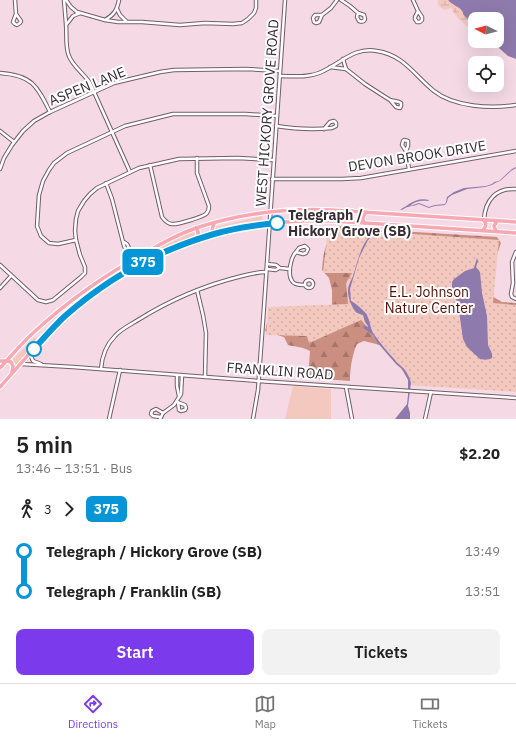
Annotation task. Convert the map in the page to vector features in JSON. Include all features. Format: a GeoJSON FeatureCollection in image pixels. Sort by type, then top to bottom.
{"type":"FeatureCollection","features":[{"type":"Feature","properties":{"kind":"highway"},"geometry":{"type":"LineString","coordinates":[[0,368],[41,326],[101,279],[156,246],[196,228],[241,217],[270,212],[319,210],[516,222]]}},
{"type":"Feature","properties":{"kind":"highway"},"geometry":{"type":"LineString","coordinates":[[350,222],[353,217],[352,212]]}},
{"type":"Feature","properties":{"kind":"highway"},"geometry":{"type":"LineString","coordinates":[[366,212],[363,218],[363,221],[366,223]]}},
{"type":"Feature","properties":{"kind":"highway"},"geometry":{"type":"LineString","coordinates":[[483,230],[486,226],[484,220]]}},
{"type":"Feature","properties":{"kind":"highway"},"geometry":{"type":"LineString","coordinates":[[0,387],[64,317],[106,284],[172,248],[214,234],[269,224],[308,221],[350,222],[516,233]]}},
{"type":"Feature","properties":{"kind":"highway"},"geometry":{"type":"LineString","coordinates":[[496,232],[494,227],[497,221]]}},
{"type":"Feature","properties":{"kind":"highway"},"geometry":{"type":"LineString","coordinates":[[214,223],[212,230],[214,234]]}},
{"type":"Feature","properties":{"kind":"highway"},"geometry":{"type":"LineString","coordinates":[[196,228],[198,233],[196,240]]}},
{"type":"Feature","properties":{"kind":"highway"},"geometry":{"type":"LineString","coordinates":[[0,361],[7,361],[13,364],[12,374]]}},
{"type":"Feature","properties":{"kind":"street"},"geometry":{"type":"LineString","coordinates":[[15,0],[16,14]]}},
{"type":"Feature","properties":{"kind":"street"},"geometry":{"type":"LineString","coordinates":[[65,0],[73,9],[105,20],[180,25],[205,23],[236,24],[245,21],[252,16],[256,8],[256,0]]}},
{"type":"Feature","properties":{"kind":"street"},"geometry":{"type":"LineString","coordinates":[[65,0],[69,56],[86,77],[94,92],[130,172]]}},
{"type":"Feature","properties":{"kind":"street"},"geometry":{"type":"LineString","coordinates":[[105,20],[115,13],[119,0]]}},
{"type":"Feature","properties":{"kind":"street","name":"WEST HICKORY GROVE ROAD"},"geometry":{"type":"LineString","coordinates":[[254,419],[267,264],[285,0]]}},
{"type":"Feature","properties":{"kind":"street"},"geometry":{"type":"LineString","coordinates":[[322,15],[331,8],[337,0]]}},
{"type":"Feature","properties":{"kind":"street"},"geometry":{"type":"LineString","coordinates":[[341,0],[358,13]]}},
{"type":"Feature","properties":{"kind":"street"},"geometry":{"type":"LineString","coordinates":[[413,0],[418,11]]}},
{"type":"Feature","properties":{"kind":"street"},"geometry":{"type":"LineString","coordinates":[[117,8],[127,22]]}},
{"type":"Feature","properties":{"kind":"street"},"geometry":{"type":"LineString","coordinates":[[66,24],[73,16],[84,14]]}},
{"type":"Feature","properties":{"kind":"street"},"geometry":{"type":"LineString","coordinates":[[280,76],[300,76],[319,73],[353,53],[374,50],[392,55],[412,69],[438,94],[451,100],[482,106],[500,107],[516,105]]}},
{"type":"Feature","properties":{"kind":"street"},"geometry":{"type":"LineString","coordinates":[[342,59],[346,69],[369,87],[390,100]]}},
{"type":"Feature","properties":{"kind":"street"},"geometry":{"type":"LineString","coordinates":[[330,67],[346,69]]}},
{"type":"Feature","properties":{"kind":"street","name":"ASPEN LANE"},"geometry":{"type":"LineString","coordinates":[[0,169],[4,158],[14,142],[29,126],[50,112],[118,82],[170,70],[246,69],[280,72]]}},
{"type":"Feature","properties":{"kind":"street"},"geometry":{"type":"LineString","coordinates":[[0,73],[18,75],[32,82],[40,92],[50,112]]}},
{"type":"Feature","properties":{"kind":"street"},"geometry":{"type":"LineString","coordinates":[[76,240],[55,244],[46,241],[38,231],[37,224],[41,186],[51,167],[62,156],[130,124],[173,114],[241,114],[277,116]]}},
{"type":"Feature","properties":{"kind":"street"},"geometry":{"type":"LineString","coordinates":[[276,126],[304,129],[324,129]]}},
{"type":"Feature","properties":{"kind":"street"},"geometry":{"type":"LineString","coordinates":[[0,131],[14,142]]}},
{"type":"Feature","properties":{"kind":"street"},"geometry":{"type":"LineString","coordinates":[[406,151],[409,169]]}},
{"type":"Feature","properties":{"kind":"street","name":"DEVON BROOK DRIVE"},"geometry":{"type":"LineString","coordinates":[[272,179],[355,178],[516,151]]}},
{"type":"Feature","properties":{"kind":"street"},"geometry":{"type":"LineString","coordinates":[[0,265],[38,300],[46,302],[53,300],[85,272],[85,266],[76,240],[75,223],[79,208],[91,192],[97,188],[139,168],[179,158],[245,158],[274,160]]}},
{"type":"Feature","properties":{"kind":"street"},"geometry":{"type":"LineString","coordinates":[[150,165],[162,217],[170,224],[177,224],[204,216],[208,211],[209,206],[197,173],[196,158]]}},
{"type":"Feature","properties":{"kind":"street"},"geometry":{"type":"LineString","coordinates":[[106,184],[112,198],[119,230],[124,242]]}},
{"type":"Feature","properties":{"kind":"street"},"geometry":{"type":"LineString","coordinates":[[484,220],[487,204],[492,196],[505,189],[516,188]]}},
{"type":"Feature","properties":{"kind":"street"},"geometry":{"type":"LineString","coordinates":[[296,252],[292,258],[290,276],[292,281],[296,284],[304,285]]}},
{"type":"Feature","properties":{"kind":"street"},"geometry":{"type":"LineString","coordinates":[[516,252],[512,262],[513,283],[511,294],[516,300]]}},
{"type":"Feature","properties":{"kind":"street"},"geometry":{"type":"LineString","coordinates":[[267,264],[276,265],[280,268]]}},
{"type":"Feature","properties":{"kind":"street"},"geometry":{"type":"LineString","coordinates":[[101,369],[105,349],[118,333],[147,314],[175,299],[196,290],[233,278],[266,270],[276,270],[280,268],[290,269]]}},
{"type":"Feature","properties":{"kind":"street"},"geometry":{"type":"LineString","coordinates":[[0,288],[11,276]]}},
{"type":"Feature","properties":{"kind":"street"},"geometry":{"type":"LineString","coordinates":[[196,290],[206,333],[205,377]]}},
{"type":"Feature","properties":{"kind":"street"},"geometry":{"type":"LineString","coordinates":[[30,354],[33,360],[43,365]]}},
{"type":"Feature","properties":{"kind":"street","name":"FRANKLIN ROAD"},"geometry":{"type":"LineString","coordinates":[[21,364],[516,398]]}},
{"type":"Feature","properties":{"kind":"street"},"geometry":{"type":"LineString","coordinates":[[109,419],[120,370]]}},
{"type":"Feature","properties":{"kind":"street"},"geometry":{"type":"LineString","coordinates":[[177,375],[179,397]]}},
{"type":"Feature","properties":{"kind":"street"},"geometry":{"type":"LineString","coordinates":[[163,413],[156,409],[152,411],[151,414],[160,418],[163,413],[177,402],[182,391],[182,375]]}},
{"type":"Feature","properties":{"kind":"street"},"geometry":{"type":"LineString","coordinates":[[346,387],[352,419]]}},
{"type":"Feature","properties":{"kind":"street"},"geometry":{"type":"LineString","coordinates":[[424,419],[431,392]]}},
{"type":"Feature","properties":{"kind":"green space"},"geometry":{"type":"Polygon","coordinates":[[[438,0],[448,0],[462,10],[468,19],[468,27],[451,8],[445,10],[438,5],[438,0]]]}},
{"type":"Feature","properties":{"kind":"green space"},"geometry":{"type":"Polygon","coordinates":[[[262,216],[262,222],[217,232],[213,231],[215,227],[262,216]]]}},
{"type":"Feature","properties":{"kind":"green space","name":"E.L. Johnson Nature Center"},"geometry":{"type":"Polygon","coordinates":[[[337,226],[378,229],[380,231],[497,237],[501,243],[494,264],[492,296],[502,302],[516,303],[516,360],[514,387],[509,387],[503,380],[497,390],[472,386],[471,366],[458,362],[454,371],[448,374],[441,365],[431,361],[425,368],[425,384],[411,383],[402,367],[379,342],[370,327],[369,319],[366,313],[351,301],[350,289],[359,258],[370,237],[379,231],[378,230],[373,233],[364,243],[348,290],[352,307],[356,312],[363,315],[368,326],[367,327],[364,325],[364,329],[373,335],[380,345],[364,341],[357,344],[350,372],[350,381],[308,378],[310,351],[288,345],[284,337],[265,331],[270,311],[276,308],[314,307],[318,311],[328,309],[332,306],[332,290],[329,278],[322,270],[326,247],[337,226]],[[477,258],[474,268],[468,269],[454,279],[452,282],[452,287],[458,304],[463,339],[467,347],[480,359],[486,360],[492,358],[492,354],[488,345],[487,316],[482,293],[480,272],[476,268],[478,262],[477,258]],[[365,262],[363,273],[386,272],[389,281],[395,279],[400,270],[400,262],[388,262],[382,266],[379,266],[365,262]]]}},
{"type":"Feature","properties":{"kind":"green space","name":"E.L. Johnson Nature Center"},"geometry":{"type":"Polygon","coordinates":[[[328,228],[499,240],[493,303],[516,305],[516,392],[408,385],[409,381],[406,375],[361,320],[309,343],[307,336],[266,335],[268,307],[348,304],[346,283],[352,273],[323,273],[328,228]]]}},
{"type":"Feature","properties":{"kind":"green space"},"geometry":{"type":"Polygon","coordinates":[[[193,232],[195,234],[193,237],[161,251],[159,248],[193,232]]]}},
{"type":"Feature","properties":{"kind":"green space"},"geometry":{"type":"Polygon","coordinates":[[[35,337],[38,341],[16,365],[12,360],[35,337]]]}},
{"type":"Feature","properties":{"kind":"green space"},"geometry":{"type":"Polygon","coordinates":[[[293,386],[331,389],[331,419],[285,419],[293,386]]]}},
{"type":"Feature","properties":{"kind":"shaded area"},"geometry":{"type":"Polygon","coordinates":[[[448,0],[516,0],[516,59],[508,56],[499,48],[504,48],[504,12],[468,12],[468,19],[461,10],[448,0]]]}},
{"type":"Feature","properties":{"kind":"shaded area"},"geometry":{"type":"Polygon","coordinates":[[[516,167],[500,181],[492,185],[467,189],[452,195],[448,198],[445,205],[429,208],[419,204],[400,210],[416,200],[421,199],[429,200],[416,202],[410,206],[419,203],[429,207],[445,204],[447,197],[454,192],[464,188],[492,184],[499,181],[512,169],[516,167]]]}},
{"type":"Feature","properties":{"kind":"shaded area"},"geometry":{"type":"Polygon","coordinates":[[[378,230],[380,231],[375,233],[368,240],[359,258],[350,289],[351,301],[360,307],[366,314],[373,333],[405,370],[409,377],[411,383],[408,406],[410,419],[395,419],[407,404],[408,380],[402,369],[376,341],[373,335],[364,329],[364,325],[367,327],[368,326],[363,315],[355,311],[351,304],[348,291],[348,287],[361,250],[368,238],[378,230]]]}},
{"type":"Feature","properties":{"kind":"shaded area"},"geometry":{"type":"Polygon","coordinates":[[[477,258],[478,261],[476,267],[480,272],[482,293],[487,316],[488,345],[492,355],[492,358],[486,360],[480,359],[467,347],[463,339],[458,304],[452,287],[452,282],[454,279],[465,271],[474,268],[477,258]]]}},
{"type":"Feature","properties":{"kind":"bus line","name":"375"},"geometry":{"type":"LineString","coordinates":[[34,349],[75,307],[106,284],[153,257],[181,244],[214,234],[277,223]]}},
{"type":"Feature","properties":{"kind":"place","name":"Telegraph / Hickory Grove (SB)"},"geometry":{"type":"Point","coordinates":[277,223]}}]}
